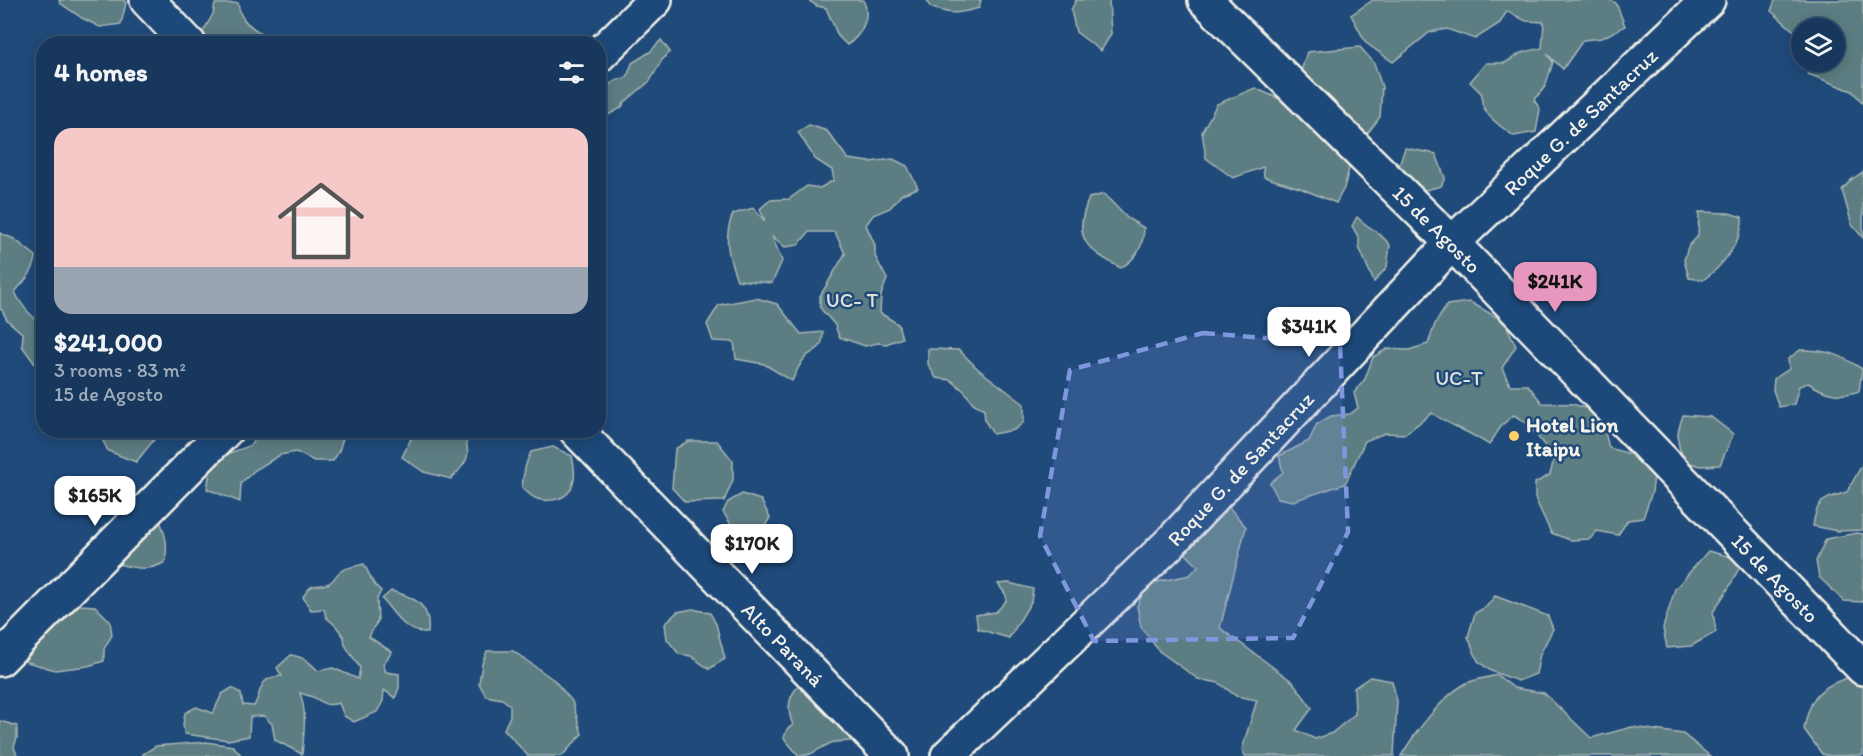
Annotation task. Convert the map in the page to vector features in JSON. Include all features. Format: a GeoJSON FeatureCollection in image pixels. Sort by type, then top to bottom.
{"type":"FeatureCollection","features":[{"type":"Feature","properties":{"kind":"street"},"geometry":{"type":"LineString","coordinates":[[147,0],[181,36]]}},
{"type":"Feature","properties":{"kind":"street"},"geometry":{"type":"LineString","coordinates":[[606,48],[655,0]]}},
{"type":"Feature","properties":{"kind":"street","name":"15 de Agosto"},"geometry":{"type":"LineString","coordinates":[[1205,0],[1452,243],[1863,668]]}},
{"type":"Feature","properties":{"kind":"street","name":"Roque G. de Santacruz"},"geometry":{"type":"LineString","coordinates":[[948,756],[1169,544],[1452,243],[1708,0]]}},
{"type":"Feature","properties":{"kind":"street"},"geometry":{"type":"LineString","coordinates":[[0,659],[218,438]]}},
{"type":"Feature","properties":{"kind":"street","name":"Alto Paraná"},"geometry":{"type":"LineString","coordinates":[[584,438],[892,756]]}},
{"type":"Feature","properties":{"kind":"highlighted area"},"geometry":{"type":"Polygon","coordinates":[[[1203,333],[1340,344],[1348,532],[1293,638],[1094,641],[1040,536],[1070,370],[1203,333]]]}},
{"type":"Feature","properties":{"kind":"green space"},"geometry":{"type":"Polygon","coordinates":[[[59,0],[124,0],[126,3],[121,24],[100,27],[82,18],[59,0]]]}},
{"type":"Feature","properties":{"kind":"green space"},"geometry":{"type":"Polygon","coordinates":[[[808,0],[863,0],[866,19],[861,31],[847,45],[838,36],[826,8],[817,6],[808,0]]]}},
{"type":"Feature","properties":{"kind":"green space"},"geometry":{"type":"Polygon","coordinates":[[[927,0],[981,0],[979,8],[954,13],[930,7],[927,0]]]}},
{"type":"Feature","properties":{"kind":"green space"},"geometry":{"type":"Polygon","coordinates":[[[1076,0],[1109,0],[1111,34],[1101,51],[1076,32],[1071,10],[1076,0]]]}},
{"type":"Feature","properties":{"kind":"green space"},"geometry":{"type":"Polygon","coordinates":[[[1373,0],[1610,0],[1616,3],[1625,26],[1602,38],[1583,40],[1563,69],[1547,54],[1553,62],[1545,87],[1534,100],[1540,109],[1536,132],[1514,136],[1497,124],[1487,113],[1483,107],[1482,94],[1470,82],[1486,63],[1505,63],[1521,53],[1542,48],[1544,22],[1526,21],[1507,11],[1500,23],[1475,39],[1447,29],[1430,32],[1393,62],[1366,43],[1351,15],[1373,0]]]}},
{"type":"Feature","properties":{"kind":"green space"},"geometry":{"type":"Polygon","coordinates":[[[1775,0],[1863,0],[1863,103],[1852,91],[1808,74],[1808,72],[1845,72],[1845,18],[1791,18],[1791,28],[1771,11],[1775,0]]]}},
{"type":"Feature","properties":{"kind":"green space"},"geometry":{"type":"Polygon","coordinates":[[[238,3],[241,15],[246,22],[265,36],[202,36],[213,14],[215,4],[238,3]]]}},
{"type":"Feature","properties":{"kind":"green space"},"geometry":{"type":"Polygon","coordinates":[[[661,40],[670,52],[662,60],[650,81],[621,108],[606,116],[606,87],[627,77],[632,63],[650,52],[661,40]]]}},
{"type":"Feature","properties":{"kind":"green space"},"geometry":{"type":"Polygon","coordinates":[[[1360,47],[1374,63],[1382,87],[1380,117],[1364,138],[1297,85],[1307,52],[1360,47]]]}},
{"type":"Feature","properties":{"kind":"green space"},"geometry":{"type":"Polygon","coordinates":[[[1255,88],[1286,102],[1350,165],[1344,188],[1336,203],[1300,188],[1264,177],[1263,167],[1233,178],[1206,158],[1202,132],[1217,104],[1255,88]]]}},
{"type":"Feature","properties":{"kind":"green space","name":"UC- T"},"geometry":{"type":"Polygon","coordinates":[[[809,125],[827,131],[848,159],[870,162],[893,159],[907,166],[918,188],[902,194],[890,208],[873,215],[866,225],[875,245],[875,256],[887,279],[881,295],[880,313],[898,324],[902,338],[886,344],[865,346],[839,337],[835,325],[820,308],[820,296],[845,254],[835,232],[809,232],[798,245],[785,247],[772,236],[782,261],[772,283],[737,280],[731,263],[727,239],[733,214],[753,208],[765,221],[760,209],[770,200],[789,199],[807,186],[820,188],[834,180],[832,170],[815,159],[798,132],[809,125]]]}},
{"type":"Feature","properties":{"kind":"green space"},"geometry":{"type":"Polygon","coordinates":[[[1405,148],[1436,154],[1445,178],[1441,186],[1418,192],[1395,178],[1405,148]]]}},
{"type":"Feature","properties":{"kind":"green space"},"geometry":{"type":"Polygon","coordinates":[[[1863,172],[1863,238],[1852,225],[1842,190],[1863,172]]]}},
{"type":"Feature","properties":{"kind":"green space"},"geometry":{"type":"Polygon","coordinates":[[[1104,194],[1127,218],[1144,228],[1138,252],[1121,268],[1091,248],[1082,233],[1084,212],[1089,198],[1104,194]]]}},
{"type":"Feature","properties":{"kind":"green space"},"geometry":{"type":"Polygon","coordinates":[[[1699,212],[1729,213],[1742,217],[1739,235],[1730,253],[1703,280],[1689,278],[1684,260],[1688,247],[1698,236],[1699,212]]]}},
{"type":"Feature","properties":{"kind":"green space"},"geometry":{"type":"Polygon","coordinates":[[[1357,217],[1390,245],[1387,267],[1374,282],[1359,247],[1359,238],[1352,226],[1357,217]]]}},
{"type":"Feature","properties":{"kind":"green space"},"geometry":{"type":"Polygon","coordinates":[[[0,233],[14,239],[36,256],[31,271],[15,292],[20,302],[36,320],[36,363],[22,346],[23,334],[7,320],[0,309],[0,233]]]}},
{"type":"Feature","properties":{"kind":"green space","name":"UC- T"},"geometry":{"type":"Polygon","coordinates":[[[756,298],[777,304],[801,334],[823,332],[821,344],[804,359],[792,381],[764,364],[736,359],[734,342],[713,341],[707,324],[719,305],[756,298]]]}},
{"type":"Feature","properties":{"kind":"green space","name":"UC-T"},"geometry":{"type":"Polygon","coordinates":[[[1470,302],[1505,322],[1516,346],[1502,368],[1510,385],[1528,385],[1542,403],[1573,404],[1600,413],[1609,448],[1630,454],[1655,467],[1652,492],[1643,518],[1628,520],[1618,535],[1597,531],[1590,539],[1570,540],[1551,533],[1535,498],[1535,483],[1550,475],[1554,458],[1528,424],[1514,415],[1502,425],[1489,445],[1432,413],[1405,434],[1385,433],[1365,441],[1345,484],[1293,501],[1278,498],[1270,483],[1283,472],[1279,456],[1309,441],[1317,424],[1331,416],[1350,414],[1358,408],[1354,393],[1365,379],[1373,357],[1387,349],[1409,350],[1428,344],[1435,324],[1447,305],[1470,302]]]}},
{"type":"Feature","properties":{"kind":"green space","name":"UC- T"},"geometry":{"type":"Polygon","coordinates":[[[928,349],[959,350],[978,369],[1024,404],[1024,422],[1014,430],[993,434],[985,421],[984,410],[973,403],[951,380],[936,378],[928,364],[928,349]]]}},
{"type":"Feature","properties":{"kind":"green space"},"geometry":{"type":"Polygon","coordinates":[[[1800,350],[1833,354],[1862,369],[1859,391],[1833,394],[1808,383],[1799,386],[1794,404],[1779,407],[1773,390],[1774,379],[1789,369],[1788,359],[1800,350]]]}},
{"type":"Feature","properties":{"kind":"green space"},"geometry":{"type":"Polygon","coordinates":[[[1683,415],[1711,417],[1733,434],[1720,465],[1701,466],[1686,462],[1678,439],[1683,415]]]}},
{"type":"Feature","properties":{"kind":"green space"},"geometry":{"type":"Polygon","coordinates":[[[102,438],[155,438],[136,462],[108,451],[102,438]]]}},
{"type":"Feature","properties":{"kind":"green space"},"geometry":{"type":"Polygon","coordinates":[[[255,438],[343,438],[333,461],[314,461],[296,452],[280,455],[255,470],[241,483],[240,502],[207,489],[211,466],[229,453],[249,446],[255,438]]]}},
{"type":"Feature","properties":{"kind":"green space"},"geometry":{"type":"Polygon","coordinates":[[[465,438],[467,458],[462,468],[451,479],[424,472],[402,457],[411,439],[465,438]]]}},
{"type":"Feature","properties":{"kind":"green space"},"geometry":{"type":"Polygon","coordinates":[[[688,441],[717,441],[733,461],[733,480],[724,501],[685,502],[672,488],[675,449],[688,441]]]}},
{"type":"Feature","properties":{"kind":"green space"},"geometry":{"type":"Polygon","coordinates":[[[553,447],[572,456],[573,485],[566,495],[559,498],[538,499],[522,487],[526,465],[531,452],[553,447]]]}},
{"type":"Feature","properties":{"kind":"green space"},"geometry":{"type":"Polygon","coordinates":[[[1863,463],[1863,530],[1837,531],[1813,526],[1819,505],[1826,499],[1847,492],[1863,463]]]}},
{"type":"Feature","properties":{"kind":"green space"},"geometry":{"type":"Polygon","coordinates":[[[742,494],[761,500],[770,518],[759,535],[739,537],[723,512],[728,502],[742,494]]]}},
{"type":"Feature","properties":{"kind":"green space"},"geometry":{"type":"Polygon","coordinates":[[[1227,505],[1246,527],[1220,628],[1293,682],[1312,708],[1296,730],[1315,739],[1332,733],[1355,714],[1354,688],[1370,677],[1392,681],[1397,701],[1394,756],[1245,756],[1242,749],[1257,700],[1236,696],[1219,683],[1198,679],[1159,651],[1141,627],[1137,606],[1147,584],[1190,575],[1198,566],[1173,541],[1227,505]]]}},
{"type":"Feature","properties":{"kind":"green space"},"geometry":{"type":"Polygon","coordinates":[[[143,514],[160,521],[166,541],[165,562],[146,568],[113,563],[143,514]]]}},
{"type":"Feature","properties":{"kind":"green space"},"geometry":{"type":"Polygon","coordinates":[[[1863,534],[1863,602],[1844,601],[1819,577],[1816,561],[1826,539],[1863,534]]]}},
{"type":"Feature","properties":{"kind":"green space"},"geometry":{"type":"Polygon","coordinates":[[[1708,551],[1743,560],[1713,612],[1716,632],[1691,646],[1667,648],[1663,628],[1675,589],[1708,551]]]}},
{"type":"Feature","properties":{"kind":"green space"},"geometry":{"type":"Polygon","coordinates":[[[364,564],[374,584],[381,591],[377,599],[378,621],[369,637],[392,652],[383,664],[386,672],[399,674],[399,688],[395,698],[384,690],[383,701],[377,712],[354,722],[344,716],[339,703],[326,704],[300,693],[304,715],[302,754],[275,740],[272,724],[264,716],[250,717],[249,736],[228,740],[185,734],[183,725],[185,713],[196,707],[213,713],[222,694],[232,688],[241,694],[243,705],[254,706],[264,682],[282,676],[277,668],[291,655],[306,660],[318,671],[333,668],[358,679],[360,668],[345,645],[344,637],[326,617],[324,609],[311,610],[303,597],[311,587],[329,583],[343,570],[364,564]]]}},
{"type":"Feature","properties":{"kind":"green space"},"geometry":{"type":"Polygon","coordinates":[[[1009,583],[1033,589],[1031,602],[1009,638],[978,629],[976,615],[996,612],[1006,601],[1006,595],[998,584],[1009,583]]]}},
{"type":"Feature","properties":{"kind":"green space"},"geometry":{"type":"Polygon","coordinates":[[[391,591],[408,596],[420,604],[427,616],[428,633],[413,630],[397,617],[382,599],[391,591]]]}},
{"type":"Feature","properties":{"kind":"green space"},"geometry":{"type":"Polygon","coordinates":[[[1495,596],[1548,616],[1553,629],[1540,654],[1536,674],[1518,681],[1491,671],[1478,661],[1468,637],[1475,613],[1486,607],[1495,596]]]}},
{"type":"Feature","properties":{"kind":"green space"},"geometry":{"type":"Polygon","coordinates":[[[55,599],[95,606],[110,621],[112,635],[104,649],[104,661],[88,666],[55,670],[24,661],[7,644],[55,599]]]}},
{"type":"Feature","properties":{"kind":"green space"},"geometry":{"type":"Polygon","coordinates":[[[693,609],[710,613],[716,624],[725,659],[709,669],[691,656],[679,654],[667,639],[665,624],[677,612],[693,609]]]}},
{"type":"Feature","properties":{"kind":"green space"},"geometry":{"type":"Polygon","coordinates":[[[487,651],[513,651],[554,680],[572,701],[582,734],[562,756],[528,756],[504,729],[510,716],[510,705],[502,699],[486,696],[479,683],[487,651]]]}},
{"type":"Feature","properties":{"kind":"green space"},"geometry":{"type":"Polygon","coordinates":[[[1497,675],[1514,688],[1544,693],[1591,738],[1632,727],[1683,734],[1710,756],[1401,756],[1422,726],[1450,695],[1469,682],[1497,675]]]}},
{"type":"Feature","properties":{"kind":"green space"},"geometry":{"type":"Polygon","coordinates":[[[1850,677],[1863,679],[1863,755],[1830,756],[1822,754],[1804,729],[1809,709],[1823,689],[1850,677]]]}},
{"type":"Feature","properties":{"kind":"green space"},"geometry":{"type":"Polygon","coordinates":[[[800,684],[851,731],[850,741],[833,742],[812,753],[799,756],[784,738],[787,729],[793,725],[789,714],[789,703],[800,684]]]}},
{"type":"Feature","properties":{"kind":"green space"},"geometry":{"type":"Polygon","coordinates":[[[0,721],[17,726],[14,747],[17,755],[20,756],[0,756],[0,721]]]}},
{"type":"Feature","properties":{"kind":"green space"},"geometry":{"type":"Polygon","coordinates":[[[206,742],[233,746],[242,756],[143,756],[156,746],[206,742]]]}},
{"type":"Feature","properties":{"kind":"place","name":"Hotel Lion Itaipu"},"geometry":{"type":"Point","coordinates":[1514,436]}}]}
